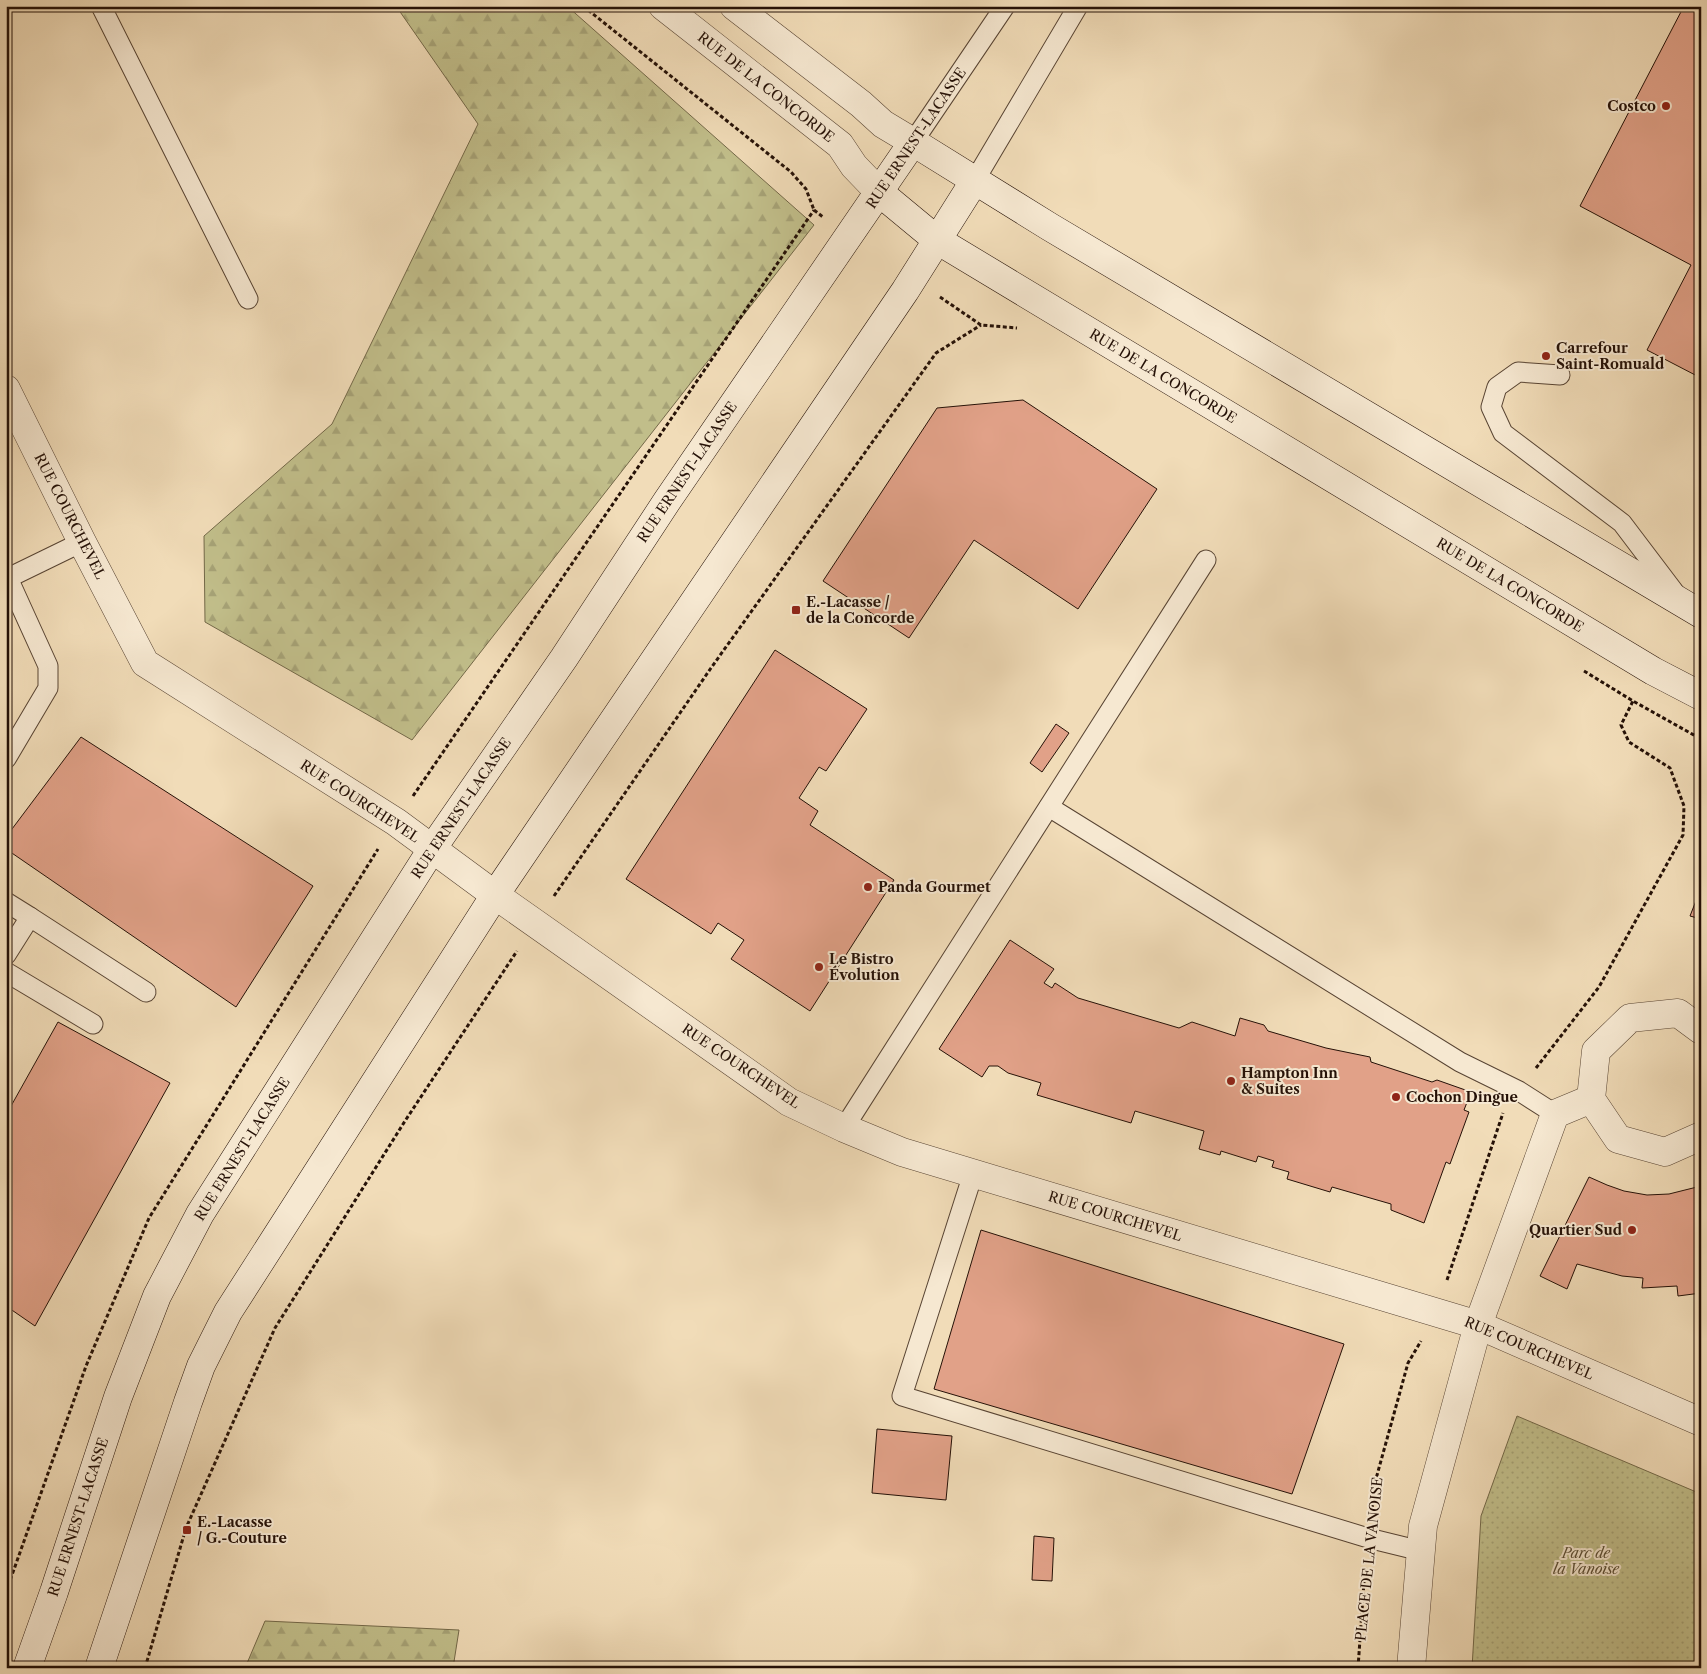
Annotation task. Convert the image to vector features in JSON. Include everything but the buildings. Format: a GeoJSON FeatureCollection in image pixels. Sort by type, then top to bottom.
{"type":"FeatureCollection","features":[{"type":"Feature","properties":{"kind":"street","name":"RUE DE LA CONCORDE"},"geometry":{"type":"LineString","coordinates":[[663,6],[840,145],[854,166],[879,192],[937,240],[1654,671],[1701,696]]}},
{"type":"Feature","properties":{"kind":"street"},"geometry":{"type":"LineString","coordinates":[[734,6],[861,104],[883,124],[1050,227],[1692,609]]}},
{"type":"Feature","properties":{"kind":"street","name":"RUE ERNEST-LACASSE"},"geometry":{"type":"LineString","coordinates":[[27,1668],[118,1397],[157,1296],[200,1214],[432,849],[913,142]]}},
{"type":"Feature","properties":{"kind":"street"},"geometry":{"type":"LineString","coordinates":[[99,1668],[188,1402],[202,1366],[228,1312],[495,895],[905,291],[975,180]]}},
{"type":"Feature","properties":{"kind":"street","name":"RUE COURCHEVEL"},"geometry":{"type":"LineString","coordinates":[[6,389],[82,542],[146,663],[396,822],[495,895],[790,1102],[844,1128],[902,1152],[1478,1325],[1701,1422]]}},
{"type":"Feature","properties":{"kind":"street"},"geometry":{"type":"LineString","coordinates":[[1701,1030],[1678,1013],[1630,1018],[1596,1051],[1591,1099],[1618,1139],[1665,1152],[1701,1136]]}},
{"type":"Feature","properties":{"kind":"street"},"geometry":{"type":"LineString","coordinates":[[1411,1668],[1423,1526],[1478,1325],[1555,1114],[1591,1099]]}},
{"type":"Feature","properties":{"kind":"lane"},"geometry":{"type":"LineString","coordinates":[[101,6],[248,299]]}},
{"type":"Feature","properties":{"kind":"lane","name":"RUE ERNEST-LACASSE"},"geometry":{"type":"LineString","coordinates":[[913,142],[1005,6]]}},
{"type":"Feature","properties":{"kind":"lane"},"geometry":{"type":"LineString","coordinates":[[975,180],[1078,6]]}},
{"type":"Feature","properties":{"kind":"lane"},"geometry":{"type":"LineString","coordinates":[[1560,375],[1518,372],[1497,387],[1490,407],[1504,433],[1622,523],[1692,609]]}},
{"type":"Feature","properties":{"kind":"lane"},"geometry":{"type":"LineString","coordinates":[[6,759],[48,688],[48,666],[7,578],[82,542]]}},
{"type":"Feature","properties":{"kind":"lane"},"geometry":{"type":"LineString","coordinates":[[844,1128],[1206,560]]}},
{"type":"Feature","properties":{"kind":"lane"},"geometry":{"type":"LineString","coordinates":[[1049,807],[1460,1062],[1519,1091],[1555,1114]]}},
{"type":"Feature","properties":{"kind":"lane"},"geometry":{"type":"LineString","coordinates":[[6,902],[146,992]]}},
{"type":"Feature","properties":{"kind":"lane"},"geometry":{"type":"LineString","coordinates":[[6,956],[30,917]]}},
{"type":"Feature","properties":{"kind":"lane"},"geometry":{"type":"LineString","coordinates":[[6,972],[94,1024]]}},
{"type":"Feature","properties":{"kind":"lane"},"geometry":{"type":"LineString","coordinates":[[973,1174],[902,1396],[1368,1538],[1421,1551]]}},
{"type":"Feature","properties":{"kind":"path"},"geometry":{"type":"LineString","coordinates":[[583,6],[791,172],[806,190],[814,210]]}},
{"type":"Feature","properties":{"kind":"path"},"geometry":{"type":"LineString","coordinates":[[145,1668],[186,1528],[275,1328],[405,1121],[535,923],[711,668],[936,353],[981,325]]}},
{"type":"Feature","properties":{"kind":"path","name":"PLACE DE LA VANOISE"},"geometry":{"type":"LineString","coordinates":[[1358,1668],[1374,1486],[1408,1363],[1437,1313],[1449,1272],[1503,1114],[1599,986],[1683,835],[1684,806],[1670,768],[1629,742],[1621,725],[1633,701]]}},
{"type":"Feature","properties":{"kind":"green space"},"geometry":{"type":"Polygon","coordinates":[[[396,6],[567,6],[814,225],[412,740],[205,622],[204,536],[332,424],[478,124],[396,6]]]}},
{"type":"Feature","properties":{"kind":"green space","name":"Parc de la Vanoise"},"geometry":{"type":"Polygon","coordinates":[[[1517,1416],[1701,1494],[1701,1668],[1472,1668],[1481,1516],[1517,1416]]]}},
{"type":"Feature","properties":{"kind":"green space"},"geometry":{"type":"Polygon","coordinates":[[[265,1621],[459,1630],[453,1668],[245,1668],[265,1621]]]}},
{"type":"Feature","properties":{"kind":"place","name":"Costco"},"geometry":{"type":"Point","coordinates":[1666,106]}},
{"type":"Feature","properties":{"kind":"place","name":"Carrefour Saint-Romuald"},"geometry":{"type":"Point","coordinates":[1546,356]}},
{"type":"Feature","properties":{"kind":"place","name":"E.-Lacasse / de la Concorde"},"geometry":{"type":"Point","coordinates":[796,610]}},
{"type":"Feature","properties":{"kind":"place","name":"Panda Gourmet"},"geometry":{"type":"Point","coordinates":[868,887]}},
{"type":"Feature","properties":{"kind":"place","name":"Le Bistro Évolution"},"geometry":{"type":"Point","coordinates":[819,967]}},
{"type":"Feature","properties":{"kind":"place","name":"Hampton Inn & Suites"},"geometry":{"type":"Point","coordinates":[1231,1081]}},
{"type":"Feature","properties":{"kind":"place","name":"Cochon Dingue"},"geometry":{"type":"Point","coordinates":[1396,1097]}},
{"type":"Feature","properties":{"kind":"place","name":"Quartier Sud"},"geometry":{"type":"Point","coordinates":[1632,1230]}},
{"type":"Feature","properties":{"kind":"place","name":"E.-Lacasse / G.-Couture"},"geometry":{"type":"Point","coordinates":[187,1530]}}]}
